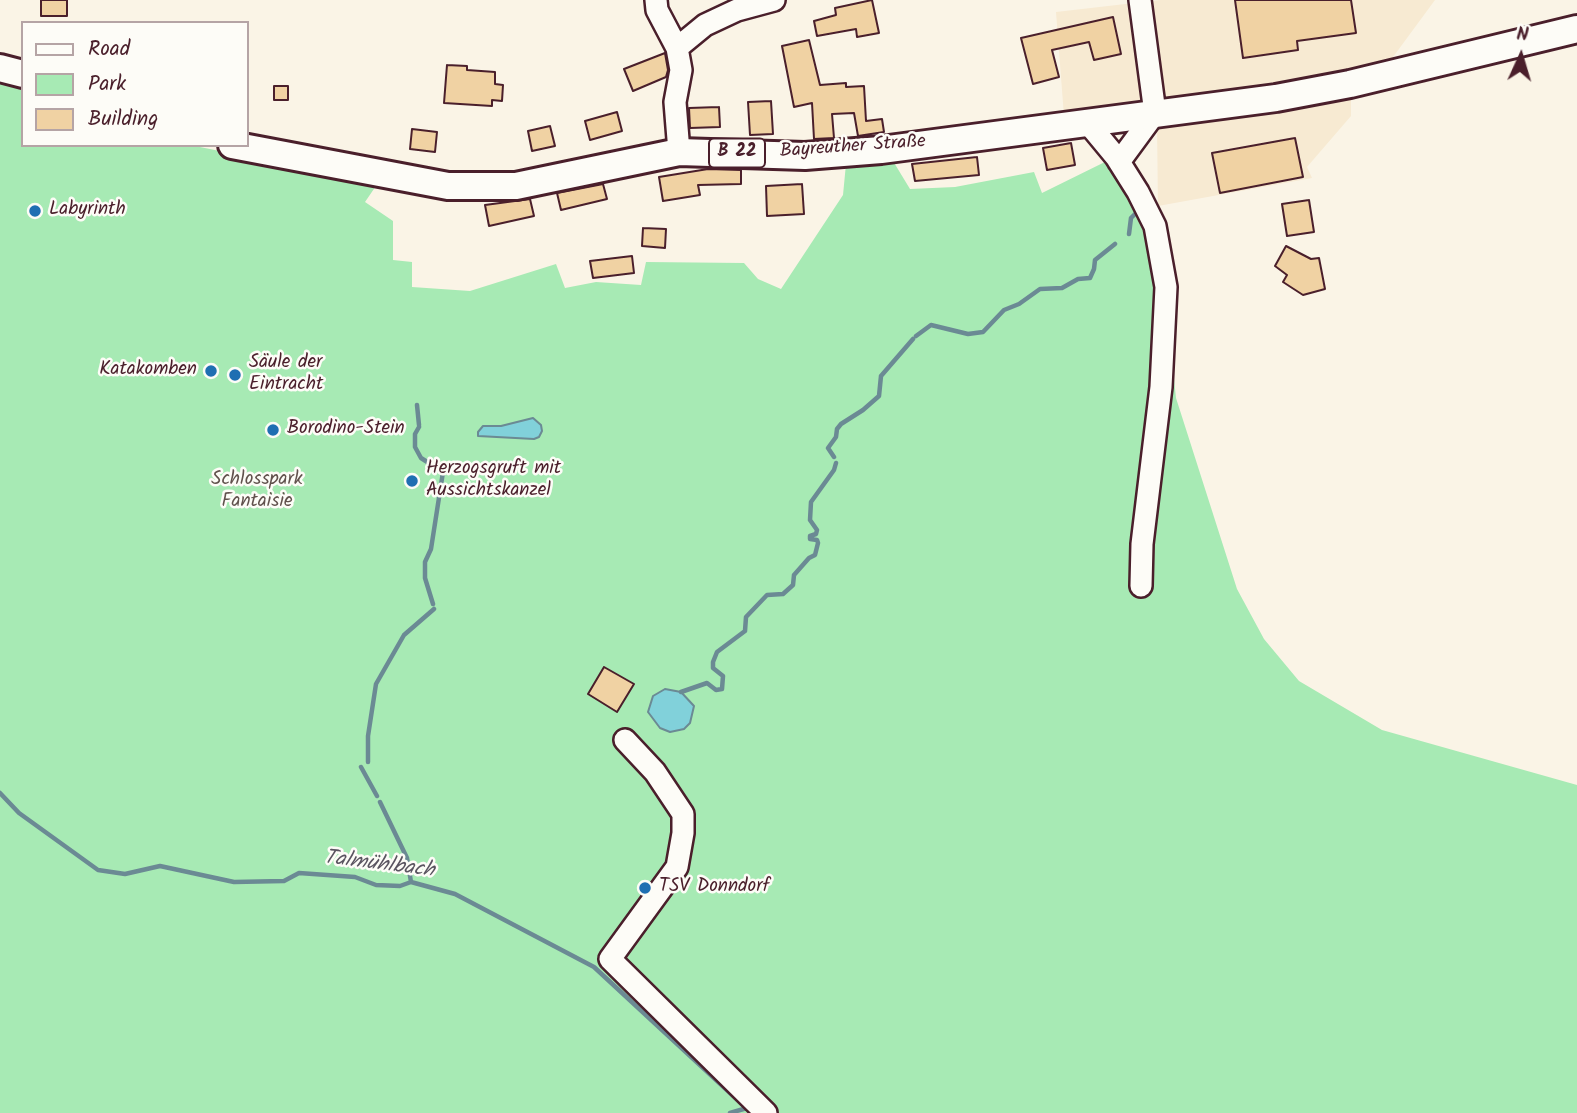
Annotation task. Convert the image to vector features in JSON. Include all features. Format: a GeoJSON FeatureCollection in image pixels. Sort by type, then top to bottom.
{"type":"FeatureCollection","features":[{"type":"Feature","properties":{"kind":"main road","name":"Bayreuther Straße"},"geometry":{"type":"LineString","coordinates":[[243,147],[448,186],[516,186],[679,152],[805,156],[881,150],[1276,98],[1350,84],[1577,29]]}},
{"type":"Feature","properties":{"kind":"main road"},"geometry":{"type":"LineString","coordinates":[[0,68],[21,73]]}},
{"type":"Feature","properties":{"kind":"street"},"geometry":{"type":"LineString","coordinates":[[656,0],[657,10],[677,48],[681,70],[676,102],[679,152]]}},
{"type":"Feature","properties":{"kind":"street"},"geometry":{"type":"LineString","coordinates":[[677,48],[705,25],[737,10],[774,0]]}},
{"type":"Feature","properties":{"kind":"street"},"geometry":{"type":"LineString","coordinates":[[1119,162],[1155,113],[1140,0]]}},
{"type":"Feature","properties":{"kind":"street"},"geometry":{"type":"LineString","coordinates":[[1087,122],[1119,162],[1155,226],[1166,287],[1161,387],[1142,544],[1141,586]]}},
{"type":"Feature","properties":{"kind":"street"},"geometry":{"type":"LineString","coordinates":[[625,740],[655,772],[683,814],[683,833],[677,867],[610,959],[766,1113]]}},
{"type":"Feature","properties":{"kind":"shaded area"},"geometry":{"type":"Polygon","coordinates":[[[1160,0],[1435,0],[1382,72],[1064,116],[1056,12],[1160,0]]]}},
{"type":"Feature","properties":{"kind":"shaded area"},"geometry":{"type":"Polygon","coordinates":[[[1351,99],[1351,116],[1307,167],[1312,178],[1158,206],[1157,126],[1351,99]]]}},
{"type":"Feature","properties":{"kind":"green space","name":"Schlosspark Fantaisie"},"geometry":{"type":"Polygon","coordinates":[[[0,79],[21,84],[21,147],[200,147],[378,183],[365,202],[393,221],[393,260],[412,262],[412,287],[470,291],[556,264],[565,288],[596,282],[641,285],[646,262],[744,263],[758,279],[781,289],[843,195],[846,164],[893,161],[910,189],[955,187],[1034,172],[1042,193],[1115,157],[1160,245],[1176,398],[1237,589],[1264,639],[1299,681],[1382,730],[1577,785],[1577,1113],[0,1113],[0,79]]]}},
{"type":"Feature","properties":{"kind":"water"},"geometry":{"type":"Polygon","coordinates":[[[533,418],[541,425],[542,431],[539,437],[534,439],[478,436],[483,426],[501,426],[533,418]]]}},
{"type":"Feature","properties":{"kind":"water"},"geometry":{"type":"Polygon","coordinates":[[[665,689],[681,692],[694,706],[690,723],[684,729],[670,732],[660,728],[648,712],[653,696],[665,689]]]}},
{"type":"Feature","properties":{"kind":"building"},"geometry":{"type":"Polygon","coordinates":[[[41,0],[67,0],[67,16],[41,16],[41,0]]]}},
{"type":"Feature","properties":{"kind":"building"},"geometry":{"type":"Polygon","coordinates":[[[872,0],[879,33],[857,37],[856,29],[817,36],[814,21],[836,15],[835,8],[872,0]]]}},
{"type":"Feature","properties":{"kind":"building"},"geometry":{"type":"Polygon","coordinates":[[[1235,0],[1351,0],[1356,33],[1297,41],[1298,50],[1243,58],[1235,0]]]}},
{"type":"Feature","properties":{"kind":"building"},"geometry":{"type":"Polygon","coordinates":[[[1113,17],[1121,54],[1094,60],[1089,42],[1052,50],[1059,77],[1033,84],[1021,38],[1113,17]]]}},
{"type":"Feature","properties":{"kind":"building"},"geometry":{"type":"Polygon","coordinates":[[[809,40],[820,85],[846,83],[846,87],[864,86],[866,121],[882,119],[884,132],[858,136],[854,113],[832,114],[834,138],[814,139],[812,103],[794,107],[782,46],[809,40]]]}},
{"type":"Feature","properties":{"kind":"building"},"geometry":{"type":"Polygon","coordinates":[[[665,53],[668,70],[666,77],[633,91],[624,69],[665,53]]]}},
{"type":"Feature","properties":{"kind":"building"},"geometry":{"type":"Polygon","coordinates":[[[447,65],[495,72],[495,84],[503,85],[502,101],[492,100],[492,106],[444,103],[447,65]]]}},
{"type":"Feature","properties":{"kind":"building"},"geometry":{"type":"Polygon","coordinates":[[[274,86],[288,86],[288,100],[274,100],[274,86]]]}},
{"type":"Feature","properties":{"kind":"building"},"geometry":{"type":"Polygon","coordinates":[[[771,101],[773,134],[750,135],[748,102],[771,101]]]}},
{"type":"Feature","properties":{"kind":"building"},"geometry":{"type":"Polygon","coordinates":[[[719,107],[720,127],[690,128],[689,108],[719,107]]]}},
{"type":"Feature","properties":{"kind":"building"},"geometry":{"type":"Polygon","coordinates":[[[617,112],[622,131],[590,140],[585,121],[617,112]]]}},
{"type":"Feature","properties":{"kind":"building"},"geometry":{"type":"Polygon","coordinates":[[[550,126],[555,146],[532,151],[528,131],[550,126]]]}},
{"type":"Feature","properties":{"kind":"building"},"geometry":{"type":"Polygon","coordinates":[[[412,129],[437,132],[435,152],[410,149],[412,129]]]}},
{"type":"Feature","properties":{"kind":"building"},"geometry":{"type":"Polygon","coordinates":[[[1295,138],[1303,177],[1220,193],[1212,153],[1295,138]]]}},
{"type":"Feature","properties":{"kind":"building"},"geometry":{"type":"Polygon","coordinates":[[[1071,143],[1075,165],[1047,170],[1043,148],[1071,143]]]}},
{"type":"Feature","properties":{"kind":"building"},"geometry":{"type":"Polygon","coordinates":[[[977,157],[979,175],[915,181],[912,164],[977,157]]]}},
{"type":"Feature","properties":{"kind":"building"},"geometry":{"type":"Polygon","coordinates":[[[708,169],[741,170],[741,184],[698,185],[700,195],[663,201],[659,177],[708,169]]]}},
{"type":"Feature","properties":{"kind":"building"},"geometry":{"type":"Polygon","coordinates":[[[603,184],[607,199],[561,210],[557,193],[603,184]]]}},
{"type":"Feature","properties":{"kind":"building"},"geometry":{"type":"Polygon","coordinates":[[[802,184],[804,214],[767,216],[766,186],[802,184]]]}},
{"type":"Feature","properties":{"kind":"building"},"geometry":{"type":"Polygon","coordinates":[[[530,199],[534,216],[489,226],[485,205],[530,199]]]}},
{"type":"Feature","properties":{"kind":"building"},"geometry":{"type":"Polygon","coordinates":[[[1309,200],[1314,232],[1287,236],[1282,204],[1309,200]]]}},
{"type":"Feature","properties":{"kind":"building"},"geometry":{"type":"Polygon","coordinates":[[[643,228],[666,229],[665,248],[642,246],[643,228]]]}},
{"type":"Feature","properties":{"kind":"building"},"geometry":{"type":"Polygon","coordinates":[[[1286,246],[1311,259],[1319,258],[1325,289],[1303,295],[1283,282],[1287,275],[1275,266],[1286,246]]]}},
{"type":"Feature","properties":{"kind":"building"},"geometry":{"type":"Polygon","coordinates":[[[632,256],[634,273],[593,278],[590,261],[632,256]]]}},
{"type":"Feature","properties":{"kind":"building"},"geometry":{"type":"Polygon","coordinates":[[[604,667],[634,684],[617,712],[588,694],[604,667]]]}},
{"type":"Feature","properties":{"kind":"waterway"},"geometry":{"type":"LineString","coordinates":[[1129,234],[1131,218],[1135,214]]}},
{"type":"Feature","properties":{"kind":"waterway"},"geometry":{"type":"LineString","coordinates":[[916,336],[931,325],[968,334],[983,332],[1004,310],[1019,304],[1040,289],[1062,288],[1078,279],[1090,278],[1095,260],[1115,244]]}},
{"type":"Feature","properties":{"kind":"waterway"},"geometry":{"type":"LineString","coordinates":[[834,457],[828,448],[836,437],[837,429],[879,396],[881,376],[913,339]]}},
{"type":"Feature","properties":{"kind":"waterway"},"geometry":{"type":"LineString","coordinates":[[417,405],[419,425]]}},
{"type":"Feature","properties":{"kind":"waterway"},"geometry":{"type":"LineString","coordinates":[[419,427],[415,434],[415,447],[421,458],[443,472],[431,549],[425,562],[425,578],[433,604]]}},
{"type":"Feature","properties":{"kind":"waterway"},"geometry":{"type":"LineString","coordinates":[[681,692],[707,683],[716,690],[722,689],[723,676],[713,668],[717,652],[745,631],[746,617],[767,595],[783,594],[793,585],[794,575],[815,555],[818,543],[817,540],[810,539],[817,530],[810,520],[811,502],[836,463]]}},
{"type":"Feature","properties":{"kind":"waterway"},"geometry":{"type":"LineString","coordinates":[[368,762],[368,736],[376,684],[404,635],[434,609]]}},
{"type":"Feature","properties":{"kind":"waterway"},"geometry":{"type":"LineString","coordinates":[[361,767],[377,796]]}},
{"type":"Feature","properties":{"kind":"waterway","name":"Talmühlbach"},"geometry":{"type":"LineString","coordinates":[[0,793],[19,813],[98,870],[125,874],[160,866],[234,882],[284,881],[299,873],[355,877],[376,885],[400,886],[411,882],[455,894],[594,967],[742,1104]]}},
{"type":"Feature","properties":{"kind":"waterway"},"geometry":{"type":"LineString","coordinates":[[380,802],[407,858],[411,882]]}},
{"type":"Feature","properties":{"kind":"waterway"},"geometry":{"type":"LineString","coordinates":[[730,1113],[747,1108]]}},
{"type":"Feature","properties":{"kind":"place","name":"Labyrinth"},"geometry":{"type":"Point","coordinates":[35,211]}},
{"type":"Feature","properties":{"kind":"place","name":"Katakomben"},"geometry":{"type":"Point","coordinates":[211,371]}},
{"type":"Feature","properties":{"kind":"place","name":"Säule der Eintracht"},"geometry":{"type":"Point","coordinates":[235,375]}},
{"type":"Feature","properties":{"kind":"place","name":"Borodino-Stein"},"geometry":{"type":"Point","coordinates":[273,430]}},
{"type":"Feature","properties":{"kind":"place","name":"Herzogsgruft mit Aussichtskanzel"},"geometry":{"type":"Point","coordinates":[412,481]}},
{"type":"Feature","properties":{"kind":"place","name":"TSV Donndorf"},"geometry":{"type":"Point","coordinates":[645,888]}}]}
